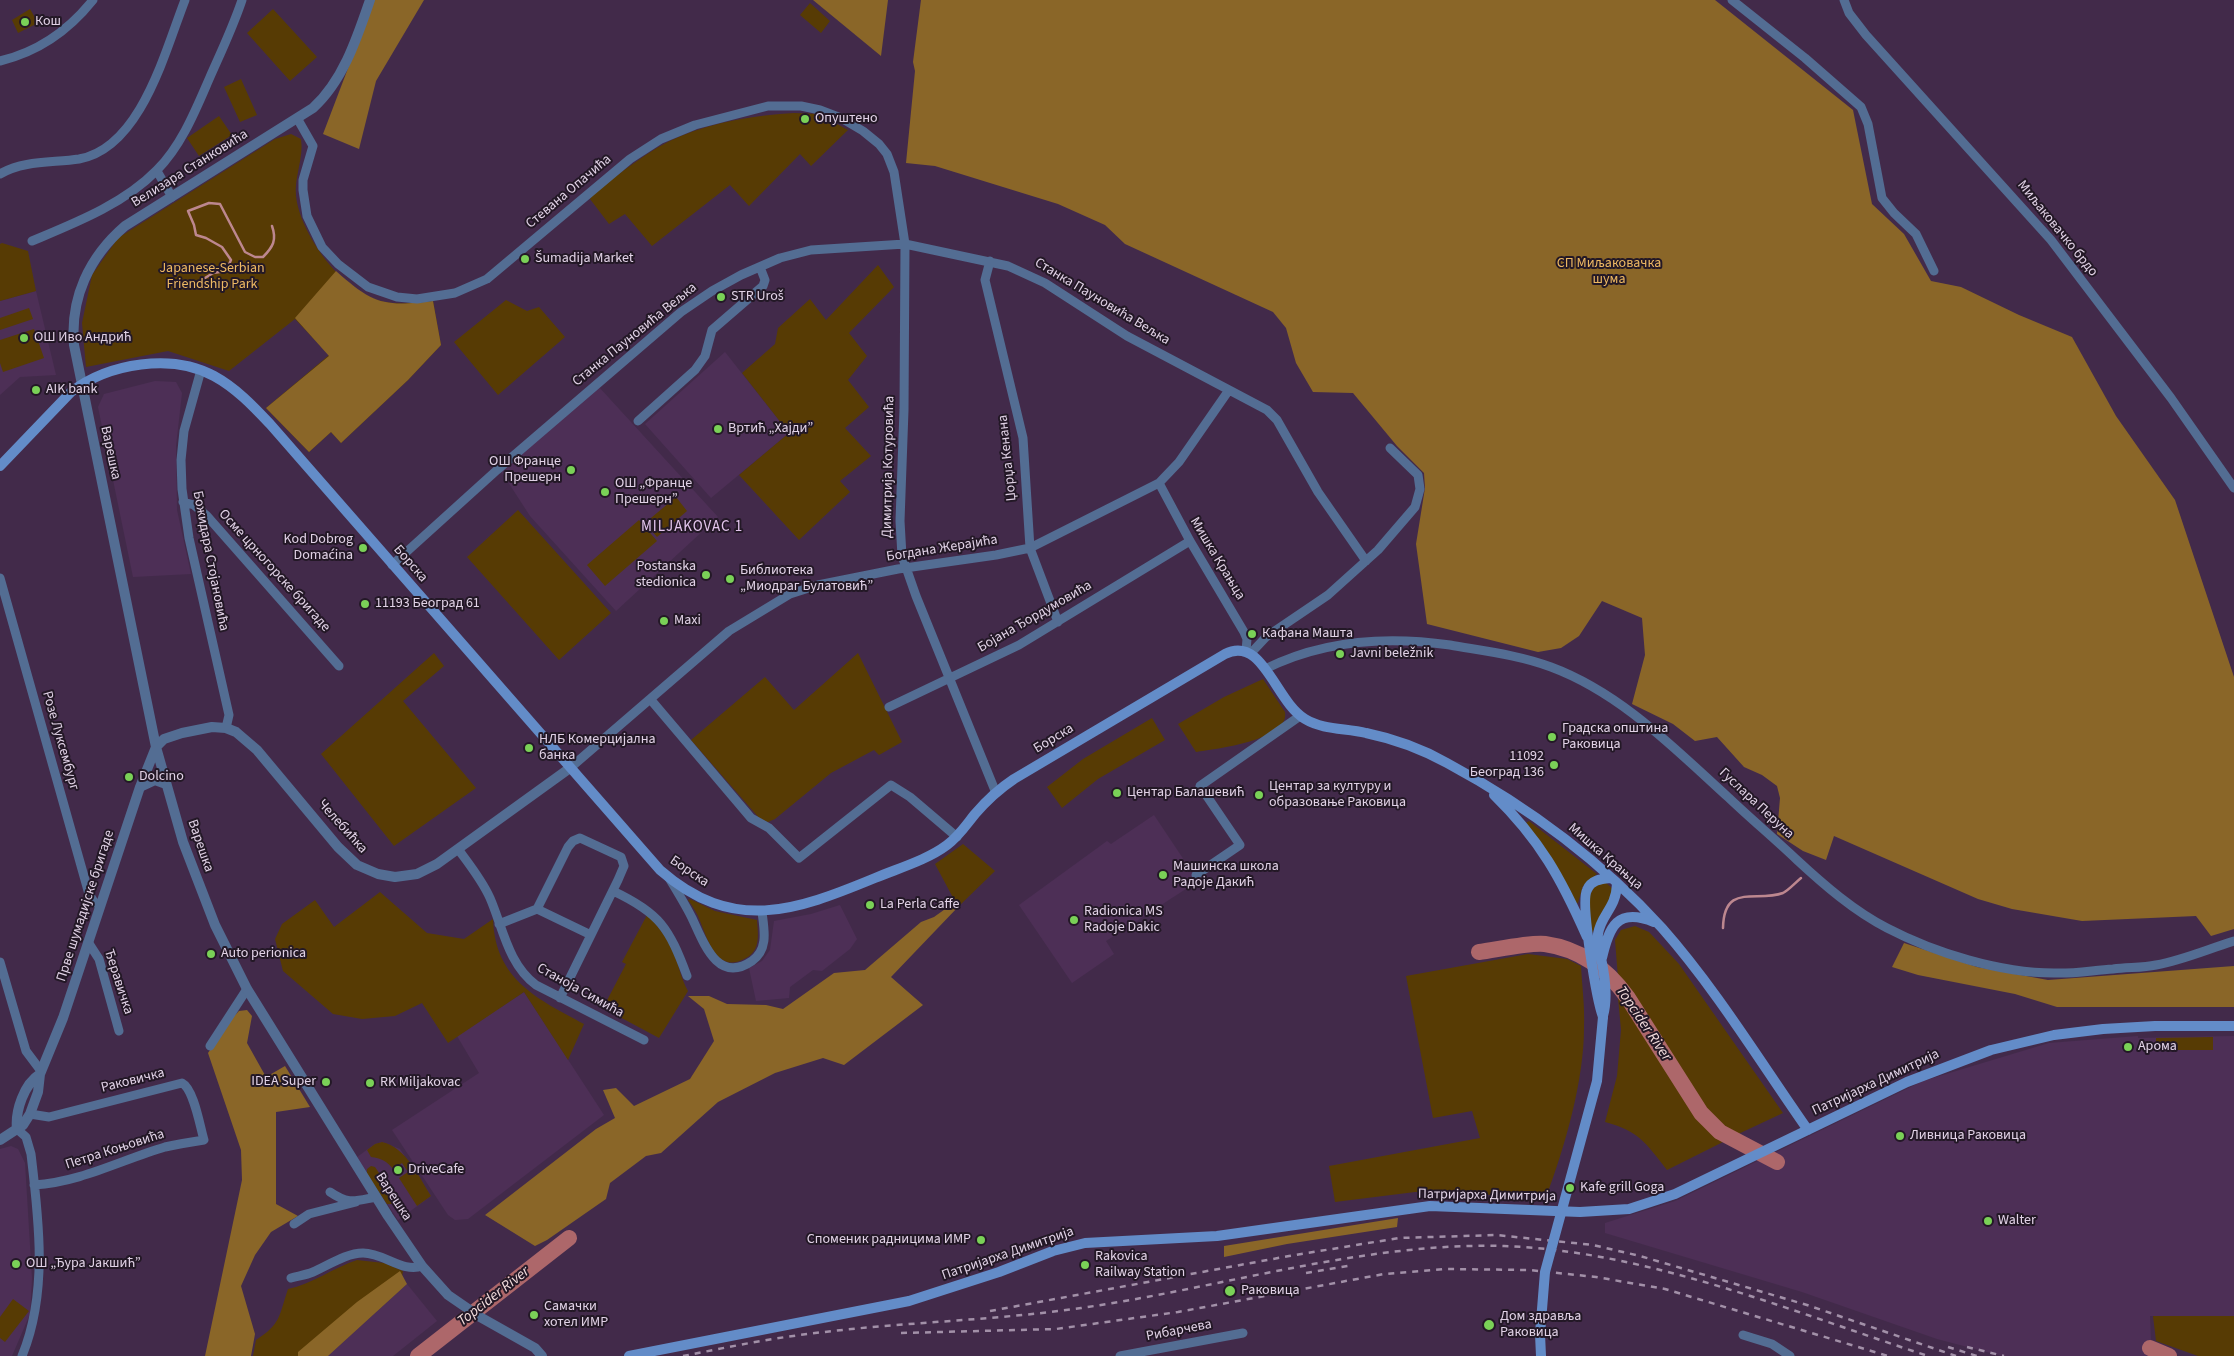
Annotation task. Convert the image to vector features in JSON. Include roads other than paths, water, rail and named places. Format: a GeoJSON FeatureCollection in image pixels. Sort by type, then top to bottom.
{"type":"FeatureCollection","features":[{"type":"Feature","properties":{"kind":"main road","name":"Борска"},"geometry":{"type":"LineString","coordinates":[[0,466],[57,406],[81,384],[115,371],[155,363],[183,365],[201,370],[226,383],[250,403],[295,452],[650,860],[669,878],[688,891],[715,904],[735,909],[762,912],[790,907],[831,895],[938,851],[957,837],[996,792],[1024,773],[1224,654],[1236,650],[1249,652]]}},
{"type":"Feature","properties":{"kind":"main road","name":"Мишка Крањца"},"geometry":{"type":"LineString","coordinates":[[1249,652],[1265,670],[1285,701],[1300,716],[1316,725],[1366,732],[1411,746],[1445,762],[1481,782],[1543,822],[1614,881],[1657,923],[1691,964],[1808,1130]]}},
{"type":"Feature","properties":{"kind":"main road"},"geometry":{"type":"LineString","coordinates":[[1481,782],[1510,810],[1540,846],[1563,883],[1588,937]]}},
{"type":"Feature","properties":{"kind":"main road"},"geometry":{"type":"LineString","coordinates":[[1541,1356],[1540,1317],[1545,1272],[1597,1081],[1606,1000],[1598,932],[1615,902],[1614,881],[1592,882],[1586,892],[1588,937],[1597,1000],[1603,1017]]}},
{"type":"Feature","properties":{"kind":"main road"},"geometry":{"type":"LineString","coordinates":[[1602,958],[1607,934],[1616,923],[1636,917],[1657,923]]}},
{"type":"Feature","properties":{"kind":"main road","name":"Патријарха Димитрија"},"geometry":{"type":"LineString","coordinates":[[629,1356],[909,1301],[990,1275],[1053,1251],[1085,1243],[1217,1236],[1430,1206],[1580,1212],[1617,1210],[1640,1206],[1675,1194],[1906,1082],[1963,1059],[2013,1044],[2054,1035],[2103,1029],[2155,1026],[2234,1026]]}},
{"type":"Feature","properties":{"kind":"street"},"geometry":{"type":"LineString","coordinates":[[0,62],[26,52],[58,36],[76,20],[93,0]]}},
{"type":"Feature","properties":{"kind":"street"},"geometry":{"type":"LineString","coordinates":[[0,174],[22,166],[88,156],[120,135],[145,103],[185,0]]}},
{"type":"Feature","properties":{"kind":"street"},"geometry":{"type":"LineString","coordinates":[[32,241],[100,210],[131,191],[157,171],[173,151],[196,107],[227,41],[242,0]]}},
{"type":"Feature","properties":{"kind":"street","name":"Велизара Станковића"},"geometry":{"type":"LineString","coordinates":[[81,384],[74,345],[73,318],[77,299],[86,276],[103,247],[119,231],[321,101],[342,71],[370,0]]}},
{"type":"Feature","properties":{"kind":"street"},"geometry":{"type":"LineString","coordinates":[[1732,0],[1805,58],[1861,107],[1868,124],[1882,198],[1894,213],[1916,234],[1934,270]]}},
{"type":"Feature","properties":{"kind":"street","name":"Миљаковачко брдо"},"geometry":{"type":"LineString","coordinates":[[1844,0],[1855,22],[1870,40],[2031,215],[2051,240],[2171,398],[2234,488]]}},
{"type":"Feature","properties":{"kind":"street","name":"Стевана Опачића"},"geometry":{"type":"LineString","coordinates":[[297,118],[313,146],[303,180],[303,190],[307,216],[315,236],[334,260],[358,282],[378,292],[397,297],[417,298],[448,295],[479,284],[516,255],[602,180],[654,143],[695,125],[768,106],[820,110],[852,124],[879,144],[887,154],[894,172],[905,244]]}},
{"type":"Feature","properties":{"kind":"street"},"geometry":{"type":"LineString","coordinates":[[157,171],[172,197]]}},
{"type":"Feature","properties":{"kind":"street","name":"Станка Пауновића Вељка"},"geometry":{"type":"LineString","coordinates":[[392,565],[497,470],[681,312],[712,291],[760,267],[790,255],[811,250],[905,244],[990,261],[1031,275],[1127,336],[1262,407],[1273,415],[1318,492],[1366,561]]}},
{"type":"Feature","properties":{"kind":"street","name":"Димитрија Котуровића"},"geometry":{"type":"LineString","coordinates":[[905,244],[901,550],[906,568],[949,678],[996,792]]}},
{"type":"Feature","properties":{"kind":"street","name":"Џорџа Кенана"},"geometry":{"type":"LineString","coordinates":[[990,261],[985,280],[1022,438],[1030,548],[1058,622]]}},
{"type":"Feature","properties":{"kind":"street"},"geometry":{"type":"LineString","coordinates":[[638,421],[695,370],[705,356],[712,330],[763,286],[765,280],[760,267]]}},
{"type":"Feature","properties":{"kind":"street","name":"Божидара Стојановића"},"geometry":{"type":"LineString","coordinates":[[201,370],[188,413],[182,445],[183,502],[229,715],[226,728]]}},
{"type":"Feature","properties":{"kind":"street","name":"Варешка"},"geometry":{"type":"LineString","coordinates":[[81,384],[156,747],[198,884],[222,940],[247,989],[376,1196],[422,1266],[442,1290],[460,1304],[535,1348],[542,1356]]}},
{"type":"Feature","properties":{"kind":"street","name":"Богдана Жерајића"},"geometry":{"type":"LineString","coordinates":[[570,768],[730,631],[790,594],[818,585],[906,568],[1030,548],[1159,483],[1179,462],[1229,390]]}},
{"type":"Feature","properties":{"kind":"street"},"geometry":{"type":"LineString","coordinates":[[1249,652],[1266,637],[1319,602],[1366,561],[1413,511],[1419,496],[1418,475],[1390,448]]}},
{"type":"Feature","properties":{"kind":"street","name":"Мишка Крањца"},"geometry":{"type":"LineString","coordinates":[[1159,483],[1190,541],[1244,632],[1249,652]]}},
{"type":"Feature","properties":{"kind":"street","name":"Осме црногорске бригаде"},"geometry":{"type":"LineString","coordinates":[[183,502],[194,504],[207,516],[339,666]]}},
{"type":"Feature","properties":{"kind":"street","name":"Бојана Ђордумовића"},"geometry":{"type":"LineString","coordinates":[[888,707],[1001,655],[1190,541]]}},
{"type":"Feature","properties":{"kind":"street","name":"Розе Луксембург"},"geometry":{"type":"LineString","coordinates":[[0,578],[89,894],[94,902],[100,905]]}},
{"type":"Feature","properties":{"kind":"street","name":"Гуслара Перуна"},"geometry":{"type":"LineString","coordinates":[[1265,670],[1316,651],[1350,643],[1388,640],[1489,651],[1519,657],[1552,667],[1601,691],[1658,734],[1811,874],[1862,913],[1890,930],[1910,939],[1967,959],[2032,972],[2078,972],[2159,965],[2234,941]]}},
{"type":"Feature","properties":{"kind":"street"},"geometry":{"type":"LineString","coordinates":[[651,700],[752,818],[769,828],[799,858],[891,785],[910,797],[957,837]]}},
{"type":"Feature","properties":{"kind":"street"},"geometry":{"type":"LineString","coordinates":[[1196,875],[1240,845],[1200,786],[1300,716]]}},
{"type":"Feature","properties":{"kind":"street"},"geometry":{"type":"LineString","coordinates":[[156,747],[162,740],[172,735],[212,727],[226,728]]}},
{"type":"Feature","properties":{"kind":"street","name":"Челебићка"},"geometry":{"type":"LineString","coordinates":[[226,728],[247,740],[257,750],[338,847],[364,869],[386,877],[408,876],[427,870],[570,768]]}},
{"type":"Feature","properties":{"kind":"street","name":"Прве шумадијске бригаде"},"geometry":{"type":"LineString","coordinates":[[17,1129],[17,1116],[28,1085],[40,1072],[54,1044],[140,787],[156,747]]}},
{"type":"Feature","properties":{"kind":"street"},"geometry":{"type":"LineString","coordinates":[[140,787],[155,780],[166,784]]}},
{"type":"Feature","properties":{"kind":"street"},"geometry":{"type":"LineString","coordinates":[[499,924],[537,909],[570,844],[580,838],[620,857],[624,866],[613,892],[560,998]]}},
{"type":"Feature","properties":{"kind":"street","name":"Станоја Симића"},"geometry":{"type":"LineString","coordinates":[[458,849],[486,889],[512,958],[525,976],[536,985],[560,998],[644,1040]]}},
{"type":"Feature","properties":{"kind":"street"},"geometry":{"type":"LineString","coordinates":[[669,878],[709,954],[722,964],[740,966],[758,956],[762,950],[765,935],[762,912]]}},
{"type":"Feature","properties":{"kind":"street"},"geometry":{"type":"LineString","coordinates":[[613,892],[641,905],[657,918],[673,940],[687,976]]}},
{"type":"Feature","properties":{"kind":"street"},"geometry":{"type":"LineString","coordinates":[[537,909],[591,936]]}},
{"type":"Feature","properties":{"kind":"street","name":"Ђеравичка"},"geometry":{"type":"LineString","coordinates":[[88,942],[99,959],[119,1031]]}},
{"type":"Feature","properties":{"kind":"street"},"geometry":{"type":"LineString","coordinates":[[0,962],[26,1051],[40,1072]]}},
{"type":"Feature","properties":{"kind":"street"},"geometry":{"type":"LineString","coordinates":[[210,1046],[247,989]]}},
{"type":"Feature","properties":{"kind":"street","name":"Прве шумадијске бригаде"},"geometry":{"type":"LineString","coordinates":[[17,1129],[26,1122],[30,1114],[38,1092],[40,1072]]}},
{"type":"Feature","properties":{"kind":"street","name":"Раковичка"},"geometry":{"type":"LineString","coordinates":[[30,1114],[49,1117],[182,1083],[187,1086],[192,1096],[204,1140]]}},
{"type":"Feature","properties":{"kind":"street"},"geometry":{"type":"LineString","coordinates":[[0,1140],[17,1129],[29,1144],[34,1185],[39,1272],[38,1298],[35,1318],[22,1356]]}},
{"type":"Feature","properties":{"kind":"street","name":"Петра Коњовића"},"geometry":{"type":"LineString","coordinates":[[34,1185],[60,1183],[105,1170],[165,1147],[204,1140]]}},
{"type":"Feature","properties":{"kind":"street"},"geometry":{"type":"LineString","coordinates":[[330,1192],[339,1198],[356,1202]]}},
{"type":"Feature","properties":{"kind":"street"},"geometry":{"type":"LineString","coordinates":[[294,1224],[309,1214],[376,1196]]}},
{"type":"Feature","properties":{"kind":"street"},"geometry":{"type":"LineString","coordinates":[[291,1278],[313,1272],[350,1255],[362,1253],[377,1255],[408,1267],[416,1268],[422,1266]]}},
{"type":"Feature","properties":{"kind":"street","name":"Рибарчева"},"geometry":{"type":"LineString","coordinates":[[1120,1356],[1243,1333]]}},
{"type":"Feature","properties":{"kind":"street"},"geometry":{"type":"LineString","coordinates":[[1743,1335],[1772,1344],[1790,1356]]}},
{"type":"Feature","properties":{"kind":"waterway"},"geometry":{"type":"LineString","coordinates":[[205,278],[213,273],[226,271],[231,260],[222,247],[196,235],[188,211],[209,203],[220,204],[245,252],[255,257],[263,257],[272,246],[274,239],[272,226]]}},
{"type":"Feature","properties":{"kind":"waterway"},"geometry":{"type":"LineString","coordinates":[[1723,928],[1725,914],[1729,905],[1735,899],[1783,893],[1801,878]]}},
{"type":"Feature","properties":{"kind":"waterway","name":"Topcider River"},"geometry":{"type":"LineString","coordinates":[[1479,952],[1522,945],[1545,944],[1570,951],[1592,962],[1612,978],[1628,998],[1701,1113],[1720,1132],[1777,1162]]}},
{"type":"Feature","properties":{"kind":"waterway","name":"Topcider River"},"geometry":{"type":"LineString","coordinates":[[418,1356],[569,1238]]}},
{"type":"Feature","properties":{"kind":"waterway","name":"Topcider River"},"geometry":{"type":"LineString","coordinates":[[2150,1348],[2169,1356]]}},
{"type":"Feature","properties":{"kind":"railway"},"geometry":{"type":"LineString","coordinates":[[990,1311],[1289,1256],[1399,1238],[1496,1235],[1593,1245],[1640,1256],[1807,1305],[1956,1356]]}},
{"type":"Feature","properties":{"kind":"railway"},"geometry":{"type":"LineString","coordinates":[[683,1356],[808,1334],[1013,1316],[1081,1308],[1292,1268],[1398,1251],[1504,1246],[1558,1250],[1666,1271],[1772,1303],[1928,1356]]}},
{"type":"Feature","properties":{"kind":"railway"},"geometry":{"type":"LineString","coordinates":[[1306,1273],[1348,1266]]}},
{"type":"Feature","properties":{"kind":"railway"},"geometry":{"type":"LineString","coordinates":[[901,1333],[1056,1329],[1178,1312],[1384,1274],[1445,1269],[1529,1270],[1596,1277],[1665,1289],[1888,1356]]}},
{"type":"Feature","properties":{"kind":"railway"},"geometry":{"type":"LineString","coordinates":[[1948,1347],[1977,1356]]}},
{"type":"Feature","properties":{"kind":"railway"},"geometry":{"type":"LineString","coordinates":[[1967,1347],[2004,1356]]}},
{"type":"Feature","properties":{"kind":"place","name":"Кош"},"geometry":{"type":"Point","coordinates":[25,22]}},
{"type":"Feature","properties":{"kind":"place","name":"Опуштено"},"geometry":{"type":"Point","coordinates":[805,119]}},
{"type":"Feature","properties":{"kind":"place","name":"Šumadija Market"},"geometry":{"type":"Point","coordinates":[525,259]}},
{"type":"Feature","properties":{"kind":"place","name":"STR Uroš"},"geometry":{"type":"Point","coordinates":[721,297]}},
{"type":"Feature","properties":{"kind":"place","name":"ОШ Иво Андрић"},"geometry":{"type":"Point","coordinates":[24,338]}},
{"type":"Feature","properties":{"kind":"place","name":"AIK bank"},"geometry":{"type":"Point","coordinates":[36,390]}},
{"type":"Feature","properties":{"kind":"place","name":"Вртић „Хајди”"},"geometry":{"type":"Point","coordinates":[718,429]}},
{"type":"Feature","properties":{"kind":"place","name":"ОШ Франце Прешерн"},"geometry":{"type":"Point","coordinates":[571,470]}},
{"type":"Feature","properties":{"kind":"place","name":"ОШ „Франце Прешерн”"},"geometry":{"type":"Point","coordinates":[605,492]}},
{"type":"Feature","properties":{"kind":"place","name":"Kod Dobrog Domaćina"},"geometry":{"type":"Point","coordinates":[363,548]}},
{"type":"Feature","properties":{"kind":"place","name":"Postanska stedionica"},"geometry":{"type":"Point","coordinates":[706,575]}},
{"type":"Feature","properties":{"kind":"place","name":"Библиотека „Миодраг Булатовић”"},"geometry":{"type":"Point","coordinates":[730,579]}},
{"type":"Feature","properties":{"kind":"place","name":"11193 Београд 61"},"geometry":{"type":"Point","coordinates":[365,604]}},
{"type":"Feature","properties":{"kind":"place","name":"Maxi"},"geometry":{"type":"Point","coordinates":[664,621]}},
{"type":"Feature","properties":{"kind":"place","name":"Кафана Машта"},"geometry":{"type":"Point","coordinates":[1252,634]}},
{"type":"Feature","properties":{"kind":"place","name":"Javni beležnik"},"geometry":{"type":"Point","coordinates":[1340,654]}},
{"type":"Feature","properties":{"kind":"place","name":"Градска општина Раковица"},"geometry":{"type":"Point","coordinates":[1552,737]}},
{"type":"Feature","properties":{"kind":"place","name":"НЛБ Комерцијална банка"},"geometry":{"type":"Point","coordinates":[529,748]}},
{"type":"Feature","properties":{"kind":"place","name":"11092 Београд 136"},"geometry":{"type":"Point","coordinates":[1554,765]}},
{"type":"Feature","properties":{"kind":"place","name":"Dolcino"},"geometry":{"type":"Point","coordinates":[129,777]}},
{"type":"Feature","properties":{"kind":"place","name":"Центар Балашевић"},"geometry":{"type":"Point","coordinates":[1117,793]}},
{"type":"Feature","properties":{"kind":"place","name":"Центар за културу и образовање Раковица"},"geometry":{"type":"Point","coordinates":[1259,795]}},
{"type":"Feature","properties":{"kind":"place","name":"Машинска школа Радоје Дакић"},"geometry":{"type":"Point","coordinates":[1163,875]}},
{"type":"Feature","properties":{"kind":"place","name":"La Perla Caffe"},"geometry":{"type":"Point","coordinates":[870,905]}},
{"type":"Feature","properties":{"kind":"place","name":"Radionica MS Radoje Dakic"},"geometry":{"type":"Point","coordinates":[1074,920]}},
{"type":"Feature","properties":{"kind":"place","name":"Auto perionica"},"geometry":{"type":"Point","coordinates":[211,954]}},
{"type":"Feature","properties":{"kind":"place","name":"Арома"},"geometry":{"type":"Point","coordinates":[2128,1047]}},
{"type":"Feature","properties":{"kind":"place","name":"IDEA Super"},"geometry":{"type":"Point","coordinates":[326,1082]}},
{"type":"Feature","properties":{"kind":"place","name":"RK Miljakovac"},"geometry":{"type":"Point","coordinates":[370,1083]}},
{"type":"Feature","properties":{"kind":"place","name":"Ливница Раковица"},"geometry":{"type":"Point","coordinates":[1900,1136]}},
{"type":"Feature","properties":{"kind":"place","name":"DriveCafe"},"geometry":{"type":"Point","coordinates":[398,1170]}},
{"type":"Feature","properties":{"kind":"place","name":"Kafe grill Goga"},"geometry":{"type":"Point","coordinates":[1570,1188]}},
{"type":"Feature","properties":{"kind":"place","name":"Walter"},"geometry":{"type":"Point","coordinates":[1988,1221]}},
{"type":"Feature","properties":{"kind":"place","name":"Споменик радницима ИМР"},"geometry":{"type":"Point","coordinates":[981,1240]}},
{"type":"Feature","properties":{"kind":"place","name":"ОШ „Ђура Јакшић”"},"geometry":{"type":"Point","coordinates":[16,1264]}},
{"type":"Feature","properties":{"kind":"place","name":"Rakovica Railway Station"},"geometry":{"type":"Point","coordinates":[1085,1265]}},
{"type":"Feature","properties":{"kind":"place","name":"Раковица"},"geometry":{"type":"Point","coordinates":[1230,1291]}},
{"type":"Feature","properties":{"kind":"place","name":"Самачки хотел ИМР"},"geometry":{"type":"Point","coordinates":[534,1315]}},
{"type":"Feature","properties":{"kind":"place","name":"Дом здравља Раковица"},"geometry":{"type":"Point","coordinates":[1489,1325]}},
{"type":"Feature","properties":{"kind":"district","name":"MILJAKOVAC 1"},"geometry":{"type":"Point","coordinates":[692,528]}},
{"type":"Feature","properties":{"kind":"park label","name":"СП Миљаковачка шума"},"geometry":{"type":"Point","coordinates":[1609,272]}},
{"type":"Feature","properties":{"kind":"park label","name":"Japanese-Serbian Friendship Park"},"geometry":{"type":"Point","coordinates":[212,278]}}]}
